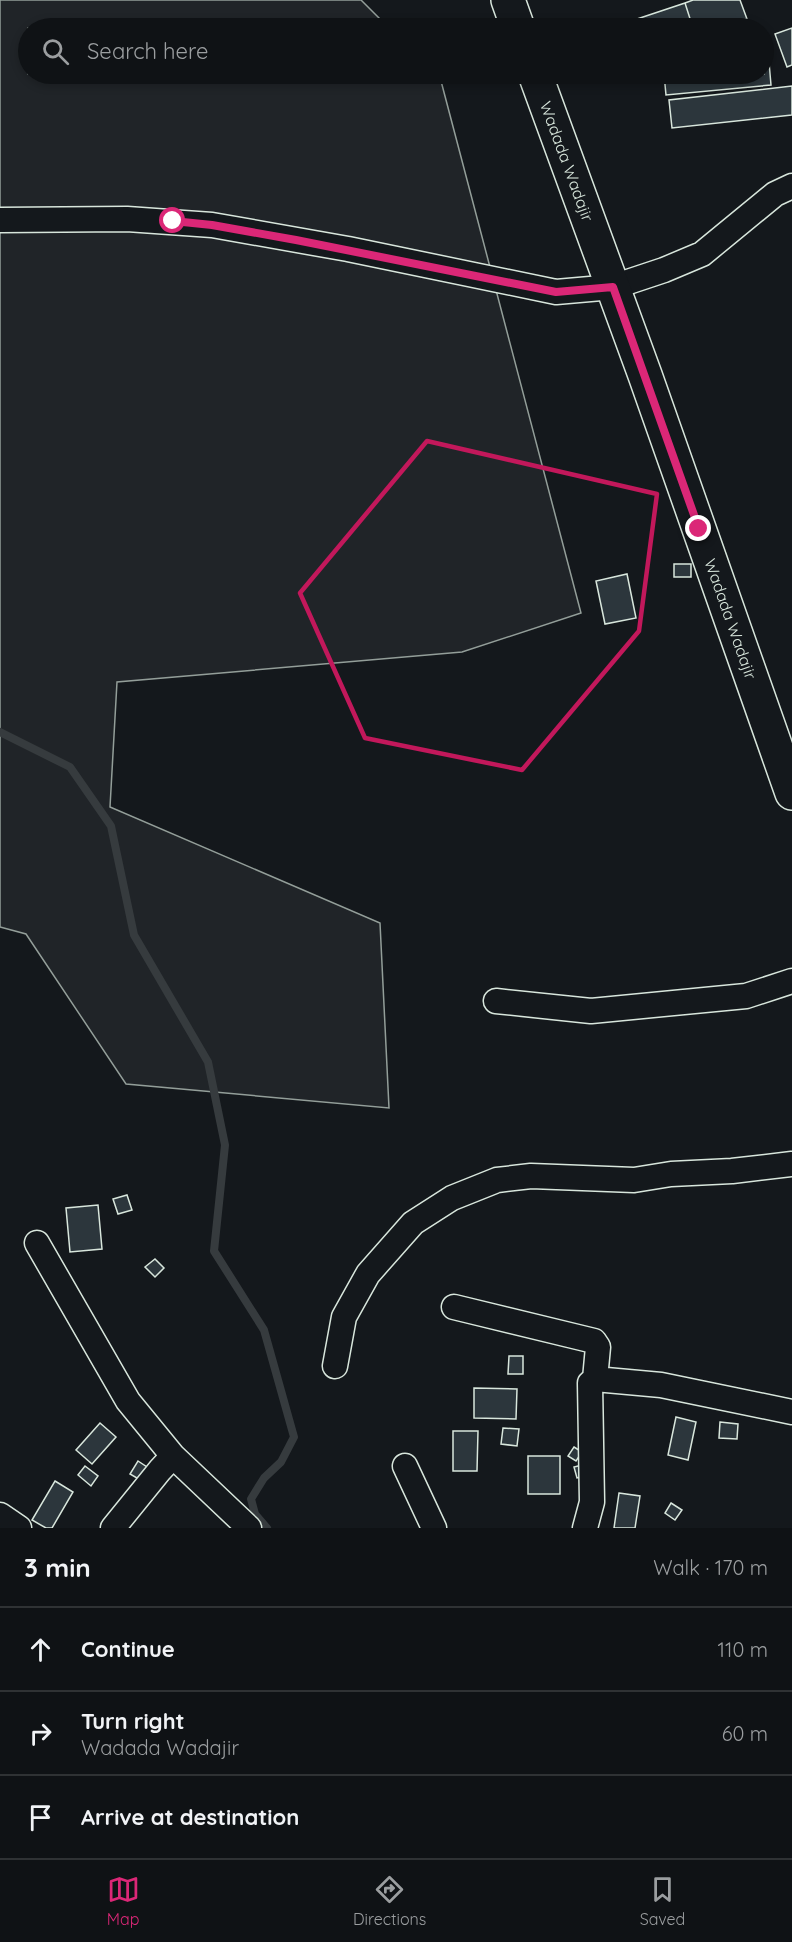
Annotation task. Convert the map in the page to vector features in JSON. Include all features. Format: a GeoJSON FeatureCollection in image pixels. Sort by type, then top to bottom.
{"type":"FeatureCollection","features":[{"type":"Feature","properties":{"kind":"street"},"geometry":{"type":"LineString","coordinates":[[508,0],[514,18]]}},
{"type":"Feature","properties":{"kind":"street","name":"Wadada Wadajir"},"geometry":{"type":"LineString","coordinates":[[538,84],[613,287],[792,794]]}},
{"type":"Feature","properties":{"kind":"street"},"geometry":{"type":"LineString","coordinates":[[0,220],[128,219],[212,225],[348,249],[556,292],[613,287],[702,254],[775,194],[792,186]]}},
{"type":"Feature","properties":{"kind":"street"},"geometry":{"type":"LineString","coordinates":[[496,1001],[591,1011],[746,996],[792,981]]}},
{"type":"Feature","properties":{"kind":"street"},"geometry":{"type":"LineString","coordinates":[[335,1366],[344,1317],[368,1274],[413,1223],[452,1198],[497,1180],[531,1176],[634,1180],[671,1174],[732,1171],[792,1164]]}},
{"type":"Feature","properties":{"kind":"street"},"geometry":{"type":"LineString","coordinates":[[37,1243],[128,1401],[174,1456],[249,1528]]}},
{"type":"Feature","properties":{"kind":"street"},"geometry":{"type":"LineString","coordinates":[[454,1307],[594,1341],[598,1347],[595,1379]]}},
{"type":"Feature","properties":{"kind":"street"},"geometry":{"type":"LineString","coordinates":[[585,1528],[592,1502],[590,1383],[595,1379],[661,1385],[792,1412]]}},
{"type":"Feature","properties":{"kind":"street"},"geometry":{"type":"LineString","coordinates":[[113,1528],[174,1456]]}},
{"type":"Feature","properties":{"kind":"street"},"geometry":{"type":"LineString","coordinates":[[405,1466],[434,1528]]}},
{"type":"Feature","properties":{"kind":"street"},"geometry":{"type":"LineString","coordinates":[[0,1515],[19,1528]]}},
{"type":"Feature","properties":{"kind":"highlighted area"},"geometry":{"type":"Polygon","coordinates":[[[427,441],[657,494],[639,631],[522,770],[365,738],[300,593],[427,441]]]}},
{"type":"Feature","properties":{"kind":"shaded area"},"geometry":{"type":"Polygon","coordinates":[[[0,0],[361,0],[379,18],[18,18],[18,84],[442,84],[581,613],[462,652],[117,682],[110,807],[380,923],[389,1108],[126,1084],[26,934],[0,927],[0,0]]]}},
{"type":"Feature","properties":{"kind":"building"},"geometry":{"type":"Polygon","coordinates":[[[693,0],[740,0],[747,18],[690,18],[685,3],[693,0]]]}},
{"type":"Feature","properties":{"kind":"building"},"geometry":{"type":"Polygon","coordinates":[[[685,3],[690,18],[640,18],[685,3]]]}},
{"type":"Feature","properties":{"kind":"building"},"geometry":{"type":"Polygon","coordinates":[[[792,28],[792,65],[787,67],[775,34],[792,28]]]}},
{"type":"Feature","properties":{"kind":"building"},"geometry":{"type":"Polygon","coordinates":[[[665,84],[771,84],[771,85],[666,95],[665,84]]]}},
{"type":"Feature","properties":{"kind":"building"},"geometry":{"type":"Polygon","coordinates":[[[792,86],[792,115],[672,128],[669,100],[792,86]]]}},
{"type":"Feature","properties":{"kind":"building"},"geometry":{"type":"Polygon","coordinates":[[[674,564],[691,564],[691,577],[674,577],[674,564]]]}},
{"type":"Feature","properties":{"kind":"building"},"geometry":{"type":"Polygon","coordinates":[[[627,574],[636,618],[605,624],[596,581],[627,574]]]}},
{"type":"Feature","properties":{"kind":"building"},"geometry":{"type":"Polygon","coordinates":[[[127,1195],[132,1210],[118,1214],[113,1199],[127,1195]]]}},
{"type":"Feature","properties":{"kind":"building"},"geometry":{"type":"Polygon","coordinates":[[[98,1205],[102,1249],[70,1252],[66,1208],[98,1205]]]}},
{"type":"Feature","properties":{"kind":"building"},"geometry":{"type":"Polygon","coordinates":[[[155,1259],[164,1268],[155,1277],[145,1267],[155,1259]]]}},
{"type":"Feature","properties":{"kind":"building"},"geometry":{"type":"Polygon","coordinates":[[[509,1356],[523,1356],[523,1374],[508,1374],[509,1356]]]}},
{"type":"Feature","properties":{"kind":"building"},"geometry":{"type":"Polygon","coordinates":[[[474,1388],[517,1389],[516,1419],[474,1418],[474,1388]]]}},
{"type":"Feature","properties":{"kind":"building"},"geometry":{"type":"Polygon","coordinates":[[[676,1417],[696,1422],[688,1460],[668,1455],[676,1417]]]}},
{"type":"Feature","properties":{"kind":"building"},"geometry":{"type":"Polygon","coordinates":[[[720,1422],[738,1424],[737,1439],[719,1438],[720,1422]]]}},
{"type":"Feature","properties":{"kind":"building"},"geometry":{"type":"Polygon","coordinates":[[[100,1423],[116,1437],[92,1464],[76,1450],[100,1423]]]}},
{"type":"Feature","properties":{"kind":"building"},"geometry":{"type":"Polygon","coordinates":[[[503,1428],[519,1429],[517,1446],[501,1444],[503,1428]]]}},
{"type":"Feature","properties":{"kind":"building"},"geometry":{"type":"Polygon","coordinates":[[[453,1431],[478,1431],[477,1471],[453,1471],[453,1431]]]}},
{"type":"Feature","properties":{"kind":"building"},"geometry":{"type":"Polygon","coordinates":[[[574,1447],[582,1452],[576,1461],[568,1456],[574,1447]]]}},
{"type":"Feature","properties":{"kind":"building"},"geometry":{"type":"Polygon","coordinates":[[[528,1456],[560,1456],[560,1494],[528,1494],[528,1456]]]}},
{"type":"Feature","properties":{"kind":"building"},"geometry":{"type":"Polygon","coordinates":[[[138,1461],[150,1469],[142,1481],[130,1474],[138,1461]]]}},
{"type":"Feature","properties":{"kind":"building"},"geometry":{"type":"Polygon","coordinates":[[[586,1464],[588,1476],[577,1478],[574,1467],[586,1464]]]}},
{"type":"Feature","properties":{"kind":"building"},"geometry":{"type":"Polygon","coordinates":[[[85,1466],[98,1476],[91,1486],[78,1475],[85,1466]]]}},
{"type":"Feature","properties":{"kind":"building"},"geometry":{"type":"Polygon","coordinates":[[[55,1481],[73,1492],[52,1528],[46,1528],[32,1520],[55,1481]]]}},
{"type":"Feature","properties":{"kind":"building"},"geometry":{"type":"Polygon","coordinates":[[[619,1493],[640,1496],[635,1528],[614,1528],[619,1493]]]}},
{"type":"Feature","properties":{"kind":"building"},"geometry":{"type":"Polygon","coordinates":[[[671,1503],[682,1510],[675,1520],[665,1513],[671,1503]]]}},
{"type":"Feature","properties":{"kind":"waterway"},"geometry":{"type":"LineString","coordinates":[[0,732],[70,767],[111,826],[134,935],[208,1062],[225,1145],[214,1251],[264,1330],[294,1437],[281,1462],[264,1478],[251,1499],[255,1514],[267,1528]]}},
{"type":"Feature","properties":{"kind":"route"},"geometry":{"type":"LineString","coordinates":[[173,221],[212,225],[296,240],[556,292],[613,287],[699,529]]}}]}
